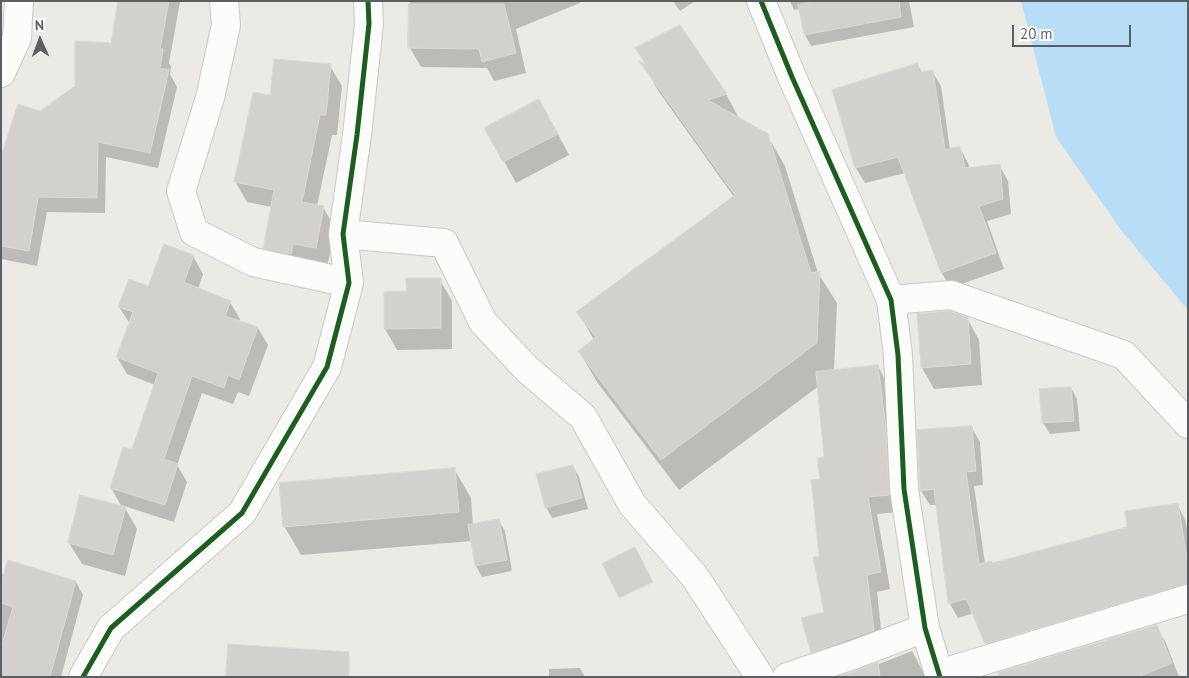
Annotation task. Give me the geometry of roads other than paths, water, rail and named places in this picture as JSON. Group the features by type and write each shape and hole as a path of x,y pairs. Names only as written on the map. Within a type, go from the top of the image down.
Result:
{"street":[{"path":"1,74 17,38 19,1"},
{"path":"224,1 226,25 210,98 181,191 194,232 253,262 349,283"},
{"path":"82,677 111,628 242,513 327,367 349,283 343,234 357,135 369,24 368,1"},
{"path":"762,1 796,86 891,300 898,355 904,489 925,628 939,675 1188,598"},
{"path":"343,234 444,243 483,322 527,370 583,417 632,504 695,577 760,677"},
{"path":"891,300 951,296 1124,354 1188,424"},
{"path":"787,677 854,655 925,628"}],"water":[{"path":"1021,1 1188,1 1188,310 1121,230 1056,137"}]}
